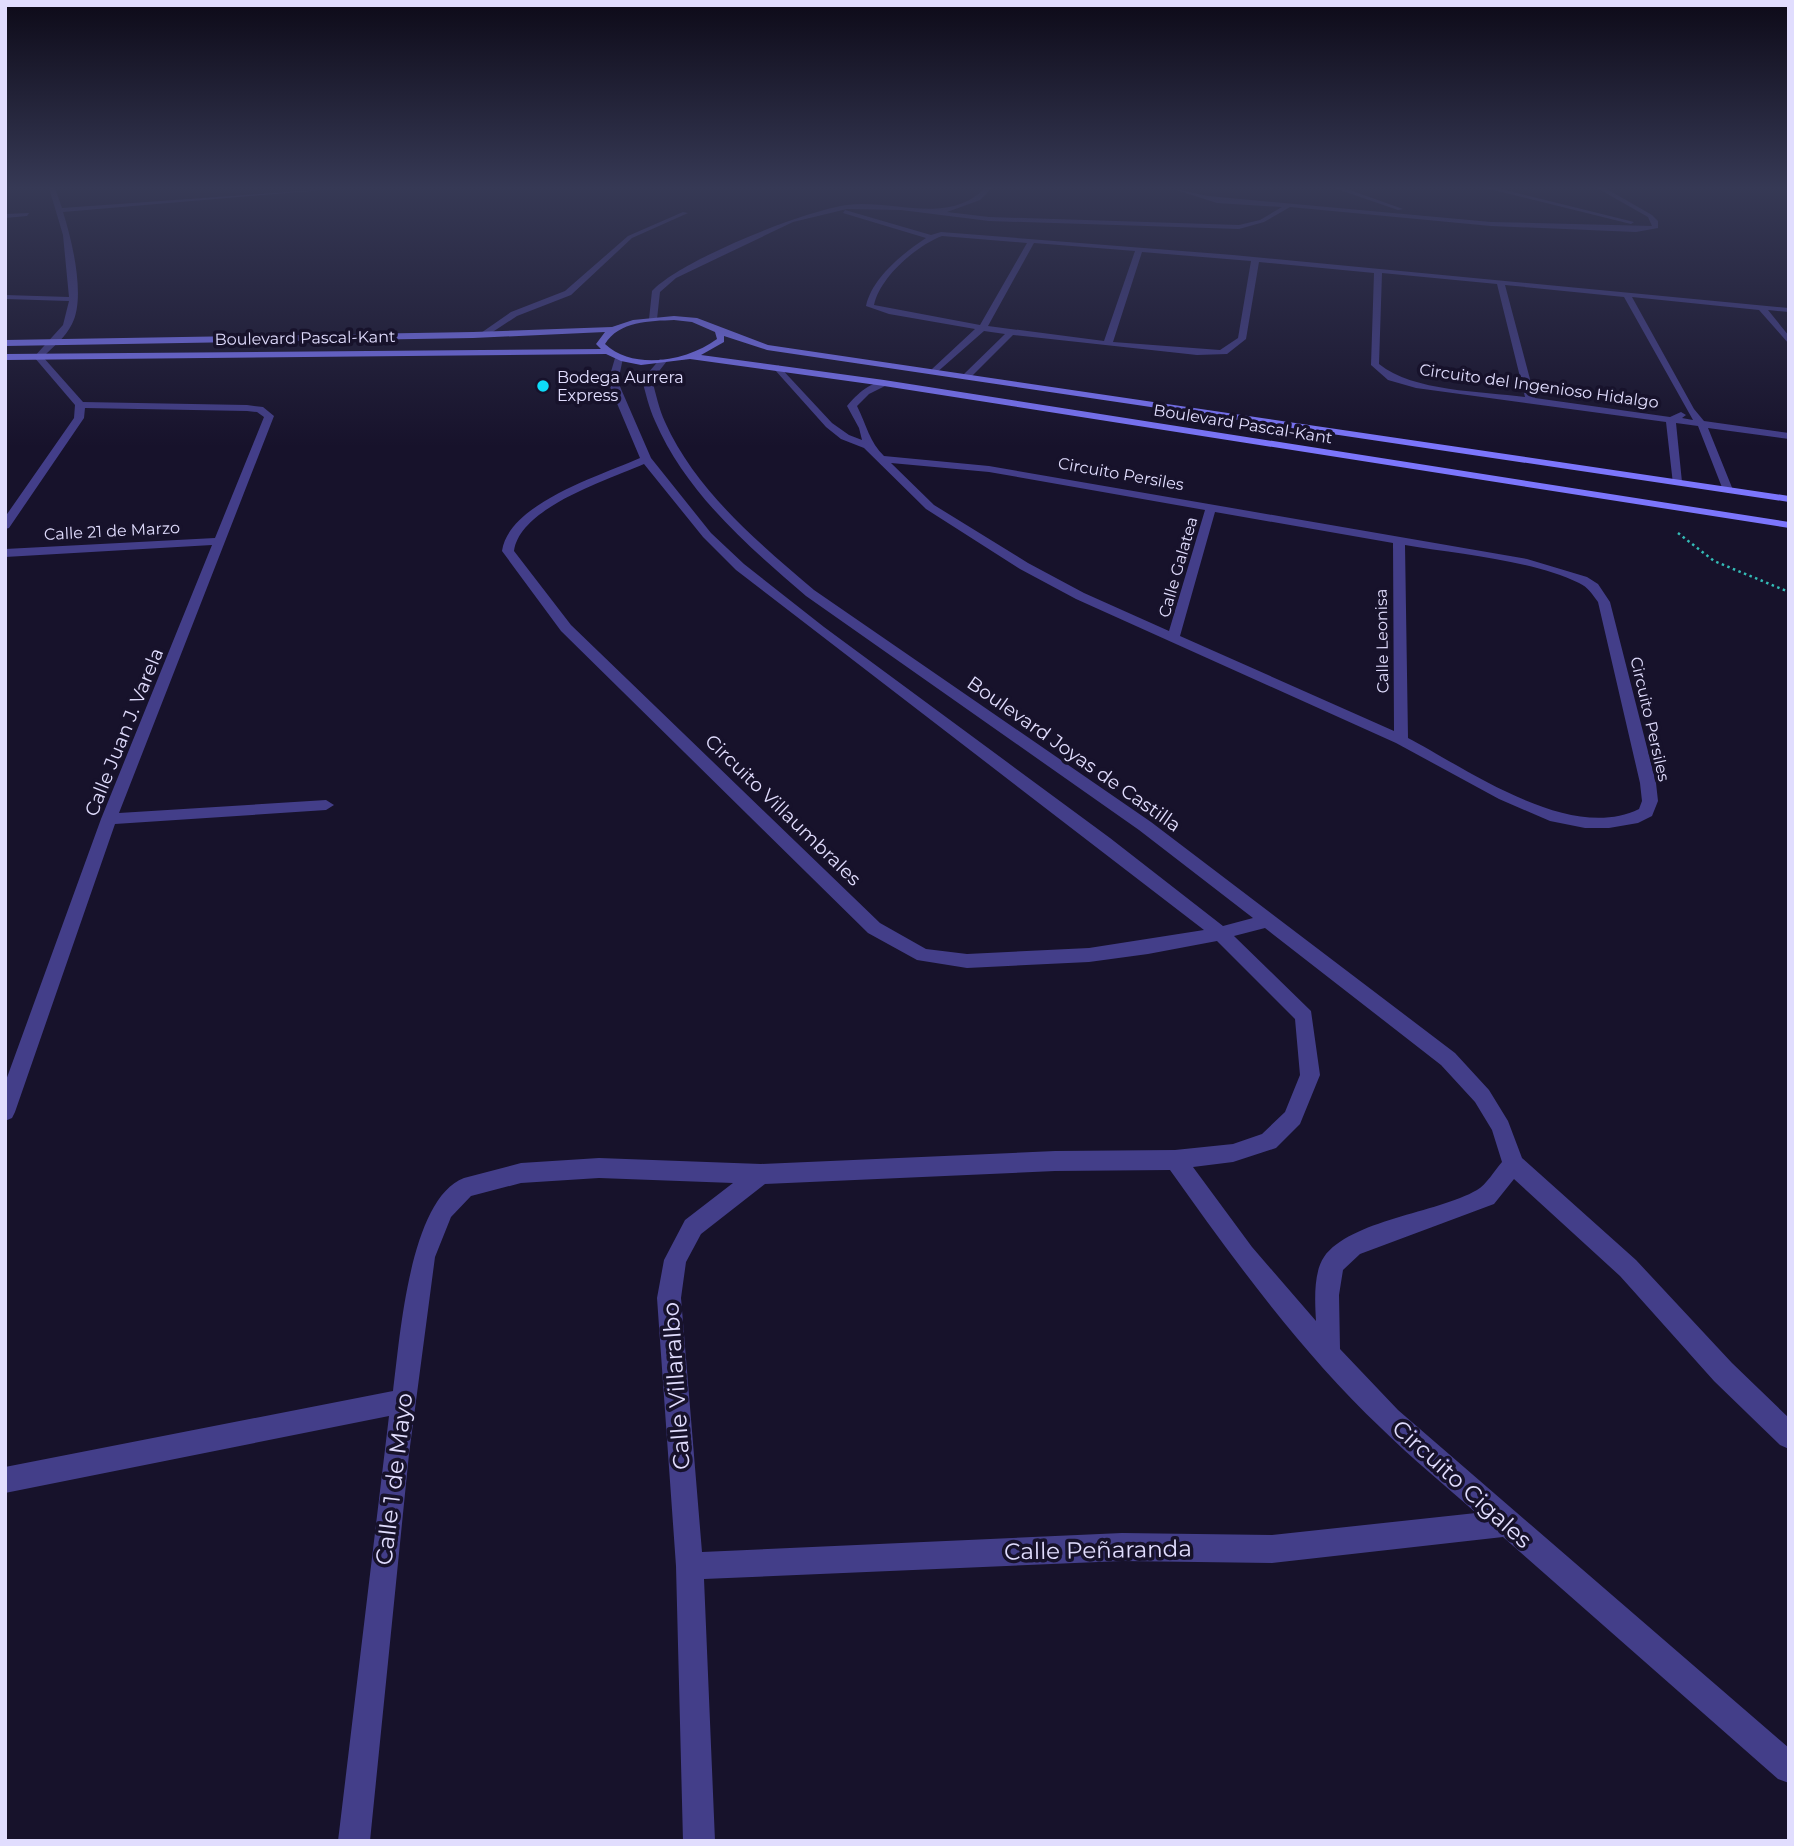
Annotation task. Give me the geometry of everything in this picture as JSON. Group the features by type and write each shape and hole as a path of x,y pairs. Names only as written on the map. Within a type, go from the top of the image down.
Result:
{"street":[{"path":"5,526 22,491 72,433 79,418 80,405 38,357 69,323 74,299 70,274"},
{"path":"482,335 514,314 568,293 589,274"},
{"path":"653,319 656,291 677,274"},
{"path":"891,274 869,300 870,306 893,315 1191,354 1231,350 1242,339 1247,323 1253,274"},
{"path":"935,371 984,326 1013,274"},
{"path":"1108,342 1131,274"},
{"name":"Circuito del Ingenioso Hidalgo","path":"1378,274 1375,365 1383,373 1416,385 1789,436"},
{"path":"1404,274 1789,310"},
{"path":"1500,282 1531,402"},
{"path":"1627,295 1690,410 1702,425 1728,490"},
{"path":"5,297 74,299"},
{"path":"1760,307 1789,342"},
{"name":"Boulevard Pascal-Kant","path":"5,343 482,335 614,328 653,319 694,320 767,347 1789,499"},
{"path":"614,328 603,336 600,344 612,355 613,382 646,459 680,505 740,567 1221,934 1304,1016 1310,1075 1293,1118 1269,1141 1233,1153 1175,1160 1055,1161 761,1174"},
{"path":"967,376 1013,330"},
{"path":"692,356 712,349 721,340 719,331"},
{"name":"Boulevard Pascal-Kant","path":"5,357 612,355 663,361 692,356 884,383 1789,525"},
{"name":"Boulevard Joyas de Castilla","path":"663,361 647,380 646,387 659,420 676,453 733,526 810,593 1146,826 1448,1059 1482,1096 1501,1126 1513,1164"},
{"name":"Circuito Persiles","path":"778,368 829,425 845,437 868,446 930,507 1024,566 1080,596 1401,740 1550,816 1585,823 1609,823 1632,819 1646,812 1650,800 1604,602 1594,587 1557,570 1527,563 953,464 883,459"},
{"name":"Circuito Persiles","path":"868,446 864,428 852,406 857,398 884,383"},
{"path":"1084,415 1096,397"},
{"name":"Calle Juan J. Varela","path":"5,1112 109,819 269,416 260,409 80,405"},
{"path":"1677,482 1671,420 1690,410"},
{"name":"Circuito Villaumbrales","path":"646,459 554,502 527,519 515,530 508,551 566,628 874,928 898,944 930,957 983,961 1092,956 1160,948 1266,921"},
{"name":"Calle Galatea","path":"1174,636 1211,507"},
{"name":"Calle 21 de Marzo","path":"5,552 220,541"},
{"name":"Calle Leonisa","path":"1399,541 1401,740"},
{"path":"109,819 326,804"},
{"name":"Circuito Cigales","path":"1175,1160 1244,1255 1328,1354 1389,1419 1505,1523 1789,1768"},
{"path":"1328,1354 1327,1295 1332,1265 1352,1246 1486,1197 1513,1164 1628,1268 1723,1372 1789,1436"},
{"name":"Calle 1 de Mayo","path":"355,1841 403,1401 424,1257 443,1210 464,1188 522,1173 599,1168 761,1174"},
{"name":"Calle Villaralbo","path":"699,1841 690,1566 669,1298 675,1260 693,1227 761,1174"},
{"path":"5,1479 403,1401"},
{"name":"Calle Peñaranda","path":"690,1566 1122,1547 1272,1549 1505,1523"}],"path":[{"path":"1669,506 1680,536 1691,546 1718,561 1789,592"}],"place":[{"name":"Bodega Aurrera Express","path":"543,386"}]}
